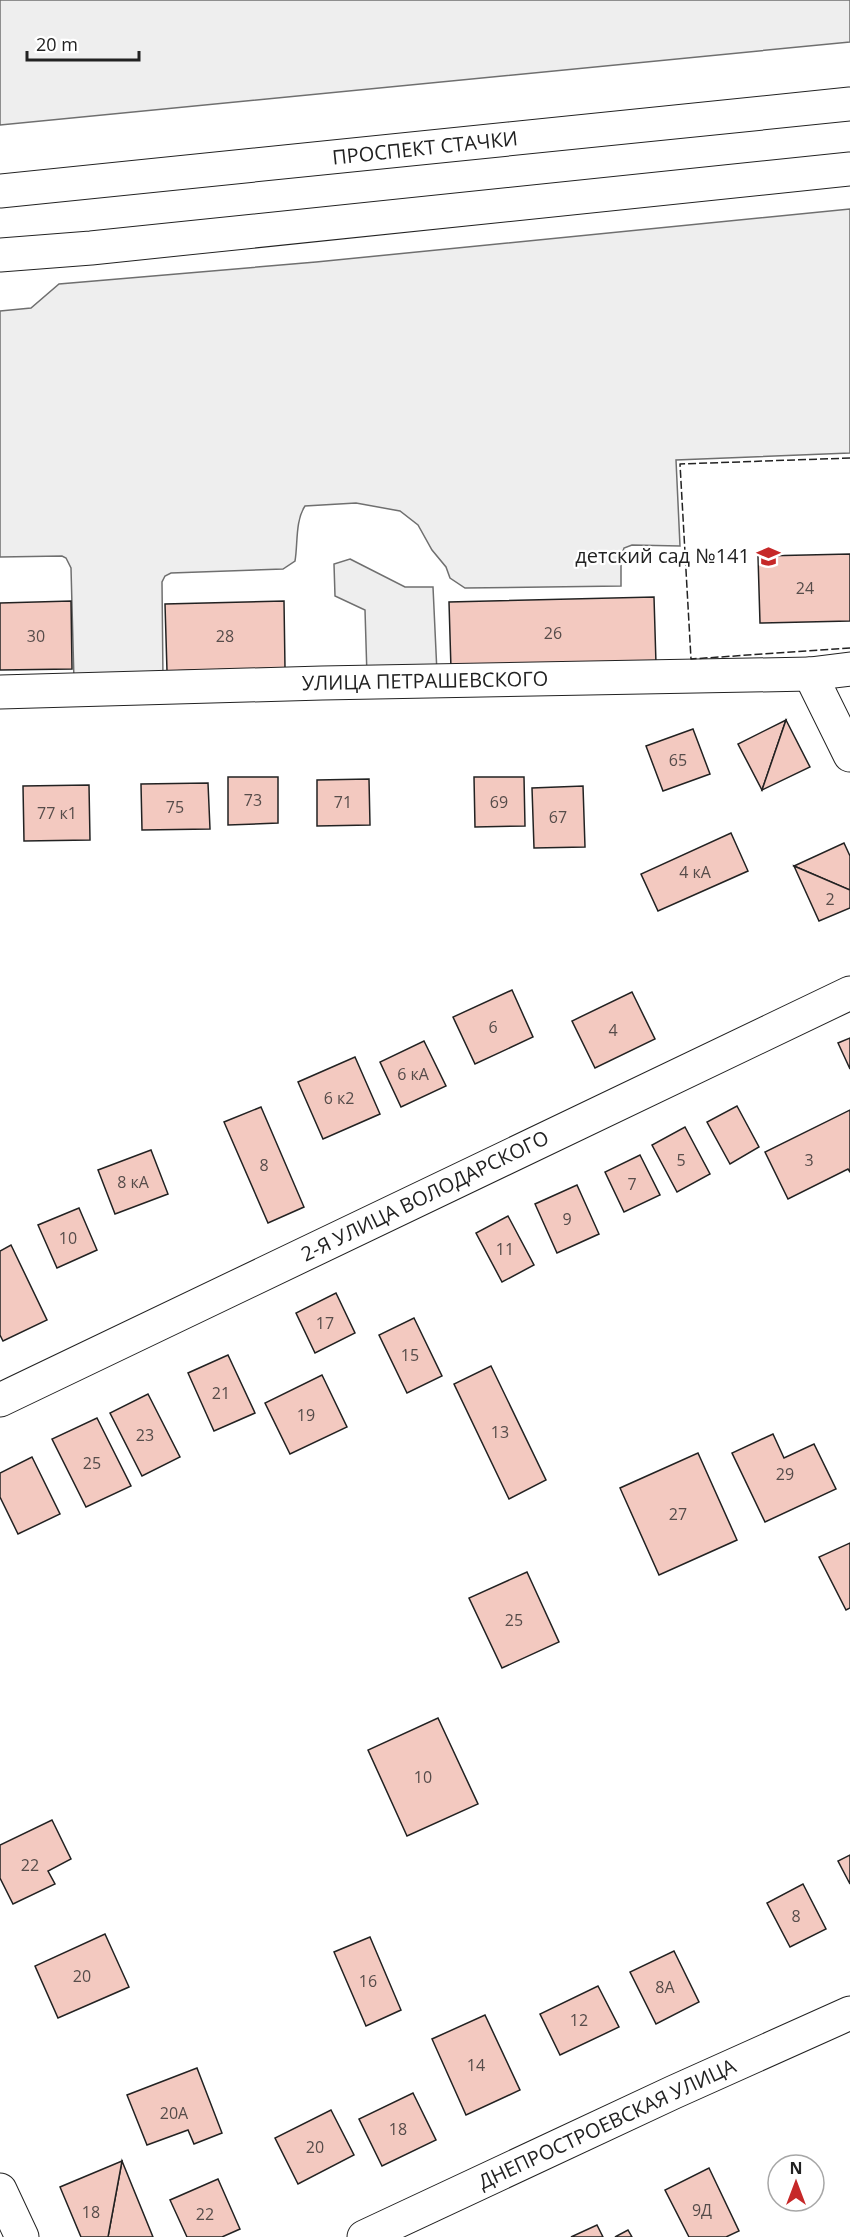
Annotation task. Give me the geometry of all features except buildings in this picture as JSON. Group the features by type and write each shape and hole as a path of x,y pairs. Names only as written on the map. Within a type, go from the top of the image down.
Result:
{"street":[{"name":"ПРОСПЕКТ СТАЧКИ","path":"0,191 850,104"},
{"path":"0,255 91,248 850,169"},
{"name":"УЛИЦА ПЕТРАШЕВСКОГО","path":"0,692 346,682 810,674 850,669"},
{"path":"810,674 850,755"},
{"name":"2-Я УЛИЦА ВОЛОДАРСКОГО","path":"0,1400 850,993"},
{"name":"ДНЕПРОСТРОЕВСКАЯ УЛИЦА","path":"364,2237 674,2092 850,2013"},
{"path":"0,2190 22,2237"}],"shaded area":[{"path":"0,0 850,0 850,42 0,125"},
{"path":"850,209 850,453 676,460 680,546 632,545 624,548 621,557 621,586 465,588 450,578 446,567 432,550 418,525 400,511 356,503 305,506 298,526 295,561 283,569 171,573 165,576 162,582 163,679 74,681 71,568 66,558 62,556 0,557 0,311 31,308 59,284 316,262"},
{"path":"350,559 405,587 433,587 437,673 367,676 365,610 335,596 334,564"}],"fence":[{"path":"850,458 680,464 691,659 850,648"}],"place":[{"name":"детский сад №141","path":"768,556"}]}
